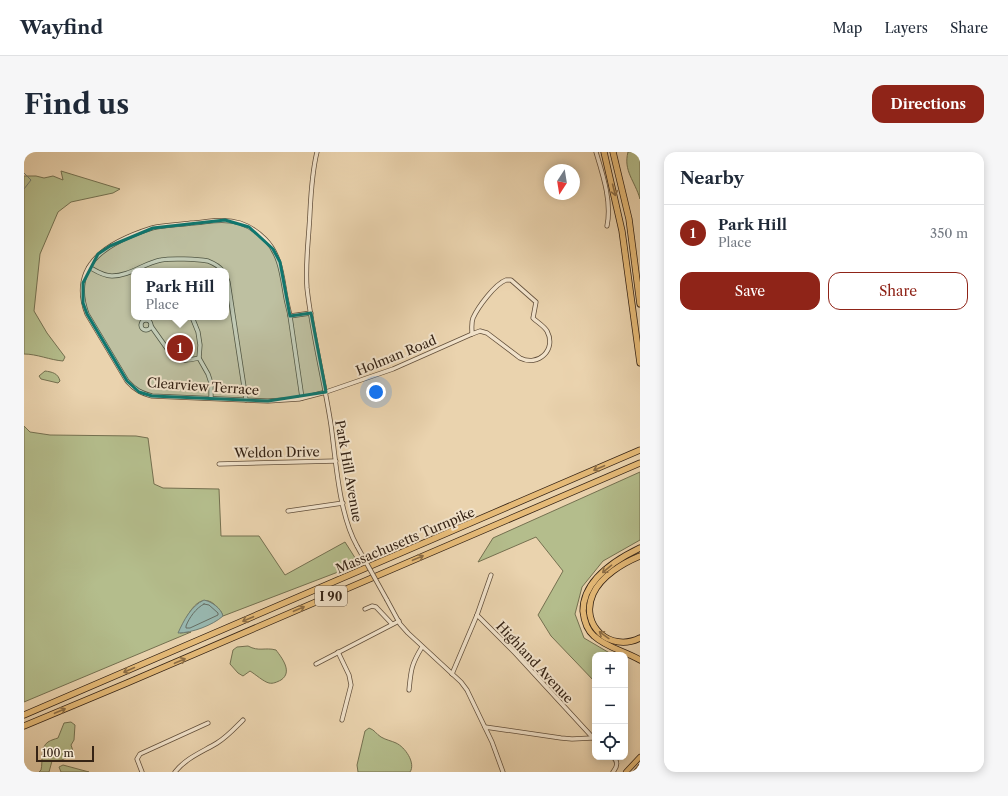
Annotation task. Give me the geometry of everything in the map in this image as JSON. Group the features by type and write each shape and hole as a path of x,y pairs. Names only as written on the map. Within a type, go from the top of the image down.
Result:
{"highway":[{"path":"604,152 622,231 640,363"},
{"path":"613,152 629,219 640,304"},
{"path":"638,284 640,292"},
{"name":"Massachusetts Turnpike","path":"24,715 637,451"},
{"name":"Massachusetts Turnpike","path":"24,726 127,684 639,463"},
{"path":"640,548 618,560 598,576 588,589 583,606 586,623 589,631 594,636 610,647 640,660"},
{"path":"640,556 610,574 597,587 591,600 589,610 594,626 599,633 605,637 613,641 623,643 640,638"}],"main road":[{"path":"626,772 640,757"},
{"path":"636,772 640,767"}],"street":[{"name":"Park Hill Avenue","path":"317,152 311,197 307,287 348,526 357,546 398,621 408,633 452,674 467,691 498,755 503,772"},
{"path":"596,152 608,203 609,212 607,226"},
{"name":"Clearview Terrace","path":"302,398 290,316 280,262 266,240 255,231 234,222 225,220 153,228 110,246 98,254 89,266 83,283 82,293 85,308 127,381 134,389 152,396 268,401 302,398 326,392"},
{"path":"140,268 162,260 208,262 220,268"},
{"path":"89,266 101,274 109,276 119,276 131,272"},
{"name":"Holman Road","path":"326,392 393,369 480,331 487,332 520,358 527,360 536,360 544,355 549,343 549,336 546,330 533,318 536,302 511,280 502,281 482,304 473,319 472,334"},
{"path":"229,289 246,400"},
{"path":"290,316 311,313"},
{"path":"193,320 198,332 200,345 199,358 211,383 211,398"},
{"path":"151,326 173,357 178,360 188,361 199,358"},
{"name":"Weldon Drive","path":"219,464 336,461"},
{"path":"288,511 343,503"},
{"path":"452,674 478,615 491,576"},
{"path":"365,609 372,606 376,607 392,624"},
{"name":"Highland Avenue","path":"478,615 592,737"},
{"path":"316,664 398,621"},
{"path":"409,690 411,668 422,647"},
{"path":"338,652 350,675 351,685 342,720"},
{"path":"175,772 191,758 226,737 243,720"},
{"path":"142,772 137,759 140,754 208,723"},
{"path":"485,727 561,738 592,739"},
{"path":"613,772 617,766 616,760"}],"highlighted area":[{"path":"225,220 249,227 273,249 280,262 290,316 311,313 326,392 268,401 152,396 139,392 127,381 87,314 83,303 83,283 98,254 110,246 153,228"}],"green space":[{"path":"628,152 640,152 640,199 628,170"},
{"path":"61,171 120,189 113,193 71,202 58,212 40,254 34,311 47,333 65,357 63,361 24,354 24,176 44,178 53,176 63,180"},
{"path":"45,371 52,372 59,378 60,381 58,383 41,379 39,376"},
{"path":"24,426 30,432 50,435 136,436 148,438 154,484 163,488 219,489 221,536 259,536 285,575 345,542 359,564 223,616 214,604 208,601 202,601 192,609 180,633 191,632 24,702"},
{"path":"640,472 640,540 603,561 582,587 575,614 584,638 608,652 592,652 592,679 551,636 538,615 563,571 536,537 478,562 493,538"},
{"path":"248,646 255,649 276,650 285,665 286,673 284,677 274,683 270,683 250,671 243,676 238,673 230,664 233,650 237,647"},
{"path":"71,722 75,725 74,740 71,745 73,754 62,760 52,761 49,772 39,772 41,770 45,744 58,738 64,723"},
{"path":"369,728 381,737 396,743 403,748 411,760 412,764 410,772 358,772 357,765 365,731"},
{"path":"63,765 89,772 61,772 59,767"}],"water":[{"path":"204,600 216,606 223,616 202,628 190,632 178,633 185,618 195,606"}],"waterway":[{"path":"24,173 31,180 24,189"}],"place":[{"name":"Park Hill","path":"180,348"}]}
